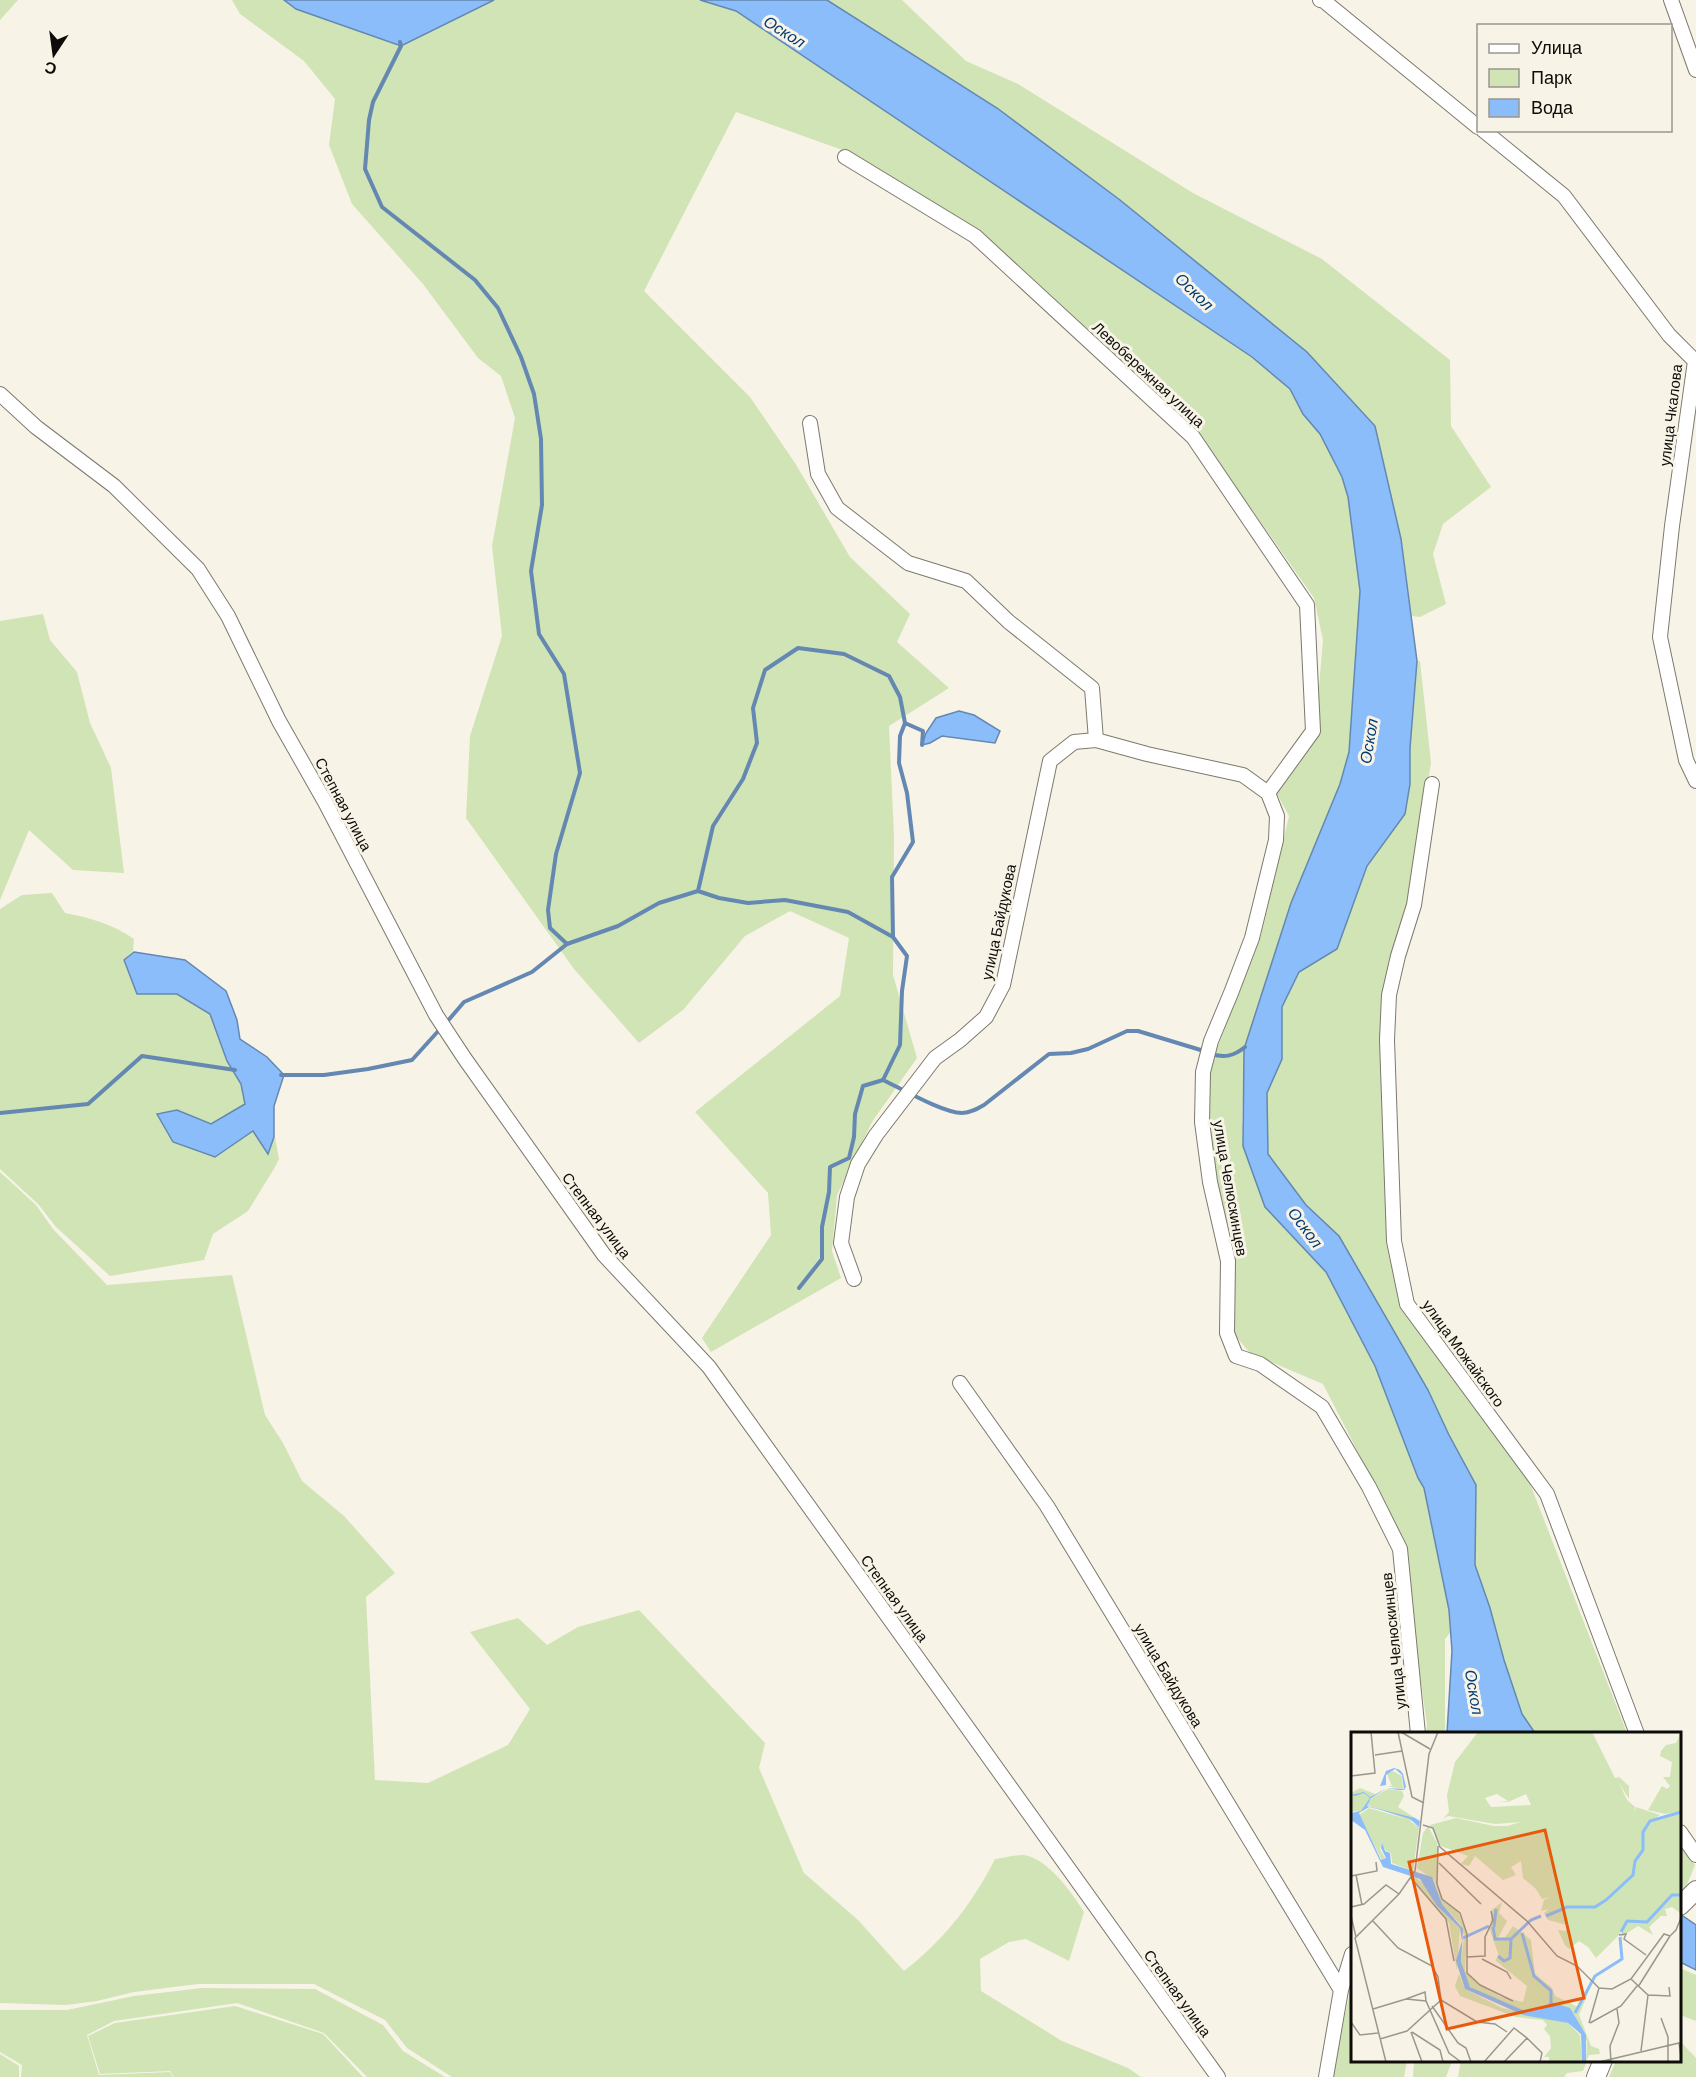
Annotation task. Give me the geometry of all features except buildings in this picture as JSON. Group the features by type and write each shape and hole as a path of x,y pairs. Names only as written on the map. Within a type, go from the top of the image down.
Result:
{"main road":[{"path":"1681,1904 1696,1890"},
{"path":"1596,2077 1603,2062"}],"street":[{"path":"1320,0 1477,125"},
{"path":"1671,0 1696,70"},
{"name":"улица Чкалова","path":"1485,132 1564,196 1669,334 1696,361 1671,526 1660,637 1686,760 1696,781"},
{"name":"Левобережная улица","path":"845,157 975,236 1193,436 1307,605 1313,731 1268,793"},
{"name":"Степная улица","path":"0,394 36,427 114,486 198,569 228,616 279,721 325,802 448,1034 604,1255 709,1367 1218,2077"},
{"path":"810,423 818,474 837,508 908,563 966,581 1009,622 1092,688 1096,740 1243,775 1268,793"},
{"name":"улица Байдукова","path":"854,1280 841,1243 847,1197 858,1164 935,1058 986,1017 1003,985 1050,761 1074,742 1096,740"},
{"name":"улица Можайского","path":"1432,784 1414,905 1389,995 1387,1040 1394,1241 1407,1304 1547,1494 1636,1732"},
{"name":"улица Челюскинцев","path":"1268,793 1277,816 1276,840 1252,938 1209,1048 1203,1072 1202,1122 1210,1182 1228,1261 1227,1333 1236,1356 1260,1364 1322,1407 1369,1487 1400,1549 1418,1732"},
{"name":"улица Байдукова","path":"960,1383 1047,1506 1341,1990"},
{"path":"1681,1833 1696,1855"},
{"path":"1326,2077 1341,1990 1351,1960"}],"green space":[{"path":"0,0 18,0 0,20"},
{"path":"232,0 284,0 296,9 482,4 494,0 700,0 736,11 1199,320 1252,357 1290,389 1303,414 1320,434 1342,477 1348,497 1360,591 1349,752 1340,784 1244,1049 1242,1124 1265,1207 1326,1272 1375,1366 1418,1478 1424,1488 1449,1610 1450,1633 1445,1639 1445,1732 1426,1732 1400,1534 1323,1384 1250,1353 1233,1333 1235,1260 1215,1178 1209,1119 1209,1069 1261,936 1289,816 1275,790 1315,734 1323,640 1314,598 1199,434 976,230 848,152 736,112 644,291 750,397 795,463 850,557 910,614 897,642 949,688 889,726 894,836 893,975 917,1058 872,1122 837,1195 832,1251 841,1278 711,1352 702,1338 771,1235 768,1193 695,1112 840,996 849,938 790,911 745,936 683,1010 639,1043 574,969 466,818 470,736 502,636 492,546 515,418 501,376 478,358 423,284 352,204 329,145 335,99 304,61 240,14"},
{"path":"827,0 902,0 966,61 1018,84 1193,193 1322,259 1450,360 1451,426 1491,487 1443,524 1433,554 1446,604 1420,617 1412,616 1401,539 1375,426 1343,392 1120,200 997,108"},
{"path":"43,614 50,640 77,672 90,723 111,768 124,873 73,870 29,830 0,900 0,621"},
{"path":"1417,661 1420,661 1431,763 1410,899 1383,1000 1388,1242 1403,1306 1527,1476 1627,1732 1534,1732 1522,1714 1475,1565 1476,1485 1428,1390 1339,1236 1306,1205 1268,1154 1267,1093 1282,1059 1282,1007 1299,972 1337,949 1367,866 1405,814 1410,784 1410,748"},
{"path":"52,893 65,913 101,922 134,939 133,951 123,960 137,994 177,994 210,1014 227,1061 241,1084 245,1104 211,1124 177,1110 157,1113 173,1142 215,1157 253,1131 268,1154 275,1137 279,1159 275,1167 248,1211 213,1234 204,1260 110,1276 56,1227 38,1204 0,1169 0,909 22,895"},
{"path":"0,1172 36,1205 53,1229 107,1285 232,1275 265,1415 283,1443 302,1481 344,1516 395,1573 366,1597 375,1780 428,1783 508,1745 530,1709 470,1632 518,1618 547,1645 578,1627 639,1610 765,1743 759,1768 804,1873 858,1920 904,1971 932,1947 956,1920 977,1891 995,1859 1023,1855 1032,1857 1050,1869 1084,1912 1069,1961 1026,1939 1009,1942 980,1959 981,1991 1062,2041 1128,2068 1141,2077 452,2077 407,2048 385,2020 314,1984 198,1984 134,1992 97,2001 66,2005 0,2003"},
{"path":"1681,1845 1695,1865 1684,1892 1681,1891"},
{"path":"1681,1968 1696,1975 1696,2021 1681,2015"},
{"path":"1351,1987 1351,2062 1407,2062 1404,2077 1332,2077"},
{"path":"202,1988 315,1989 383,2025 403,2051 445,2077 367,2077 324,2033 237,2003 114,2021 87,2035 99,2075 170,2072 173,2077 21,2077 22,2065 0,2052 0,2010 67,2010 134,1996"},
{"path":"235,2006 323,2034 363,2077 174,2077 170,2071 100,2074 88,2036 115,2023"},
{"path":"1681,2042 1696,2058 1696,2077 1609,2077 1616,2062 1681,2062"},
{"path":"0,2054 19,2066 19,2077 0,2077"},
{"path":"1414,2062 1452,2062 1446,2077 1413,2077"},
{"path":"1461,2062 1587,2062 1583,2071 1567,2073 1564,2077 1458,2077"}],"water":[{"path":"284,0 494,0 401,46 296,9"},
{"name":"Оскол","path":"700,0 827,0 997,108 1120,200 1307,352 1375,426 1401,539 1417,661 1410,748 1410,784 1405,814 1367,866 1337,949 1299,972 1282,1007 1282,1059 1267,1093 1268,1154 1306,1205 1339,1236 1428,1390 1476,1485 1475,1565 1522,1714 1534,1732 1447,1732 1452,1651 1449,1610 1424,1488 1418,1478 1375,1366 1326,1272 1265,1207 1243,1146 1244,1049 1291,903 1340,784 1349,752 1360,591 1348,497 1342,477 1320,434 1303,414 1290,389 1252,357 736,11"},
{"path":"959,711 974,715 1000,731 995,743 942,736 922,745 926,733 936,718"},
{"path":"134,952 185,960 226,991 237,1020 240,1039 267,1057 284,1075 274,1106 274,1137 268,1154 253,1131 215,1157 173,1142 157,1114 177,1110 211,1124 245,1104 241,1084 227,1061 210,1014 177,994 137,994 124,960"},
{"path":"1681,1915 1696,1925 1696,1970 1681,1962"}],"waterway":[{"path":"400,42 401,46 373,102 369,120 365,169 382,207 475,280 498,308 521,357 534,394 541,439 542,505 531,571 539,634 564,674 580,773 556,854 548,910 550,928 567,944"},
{"path":"698,891 713,826 743,779 757,743 753,708 765,670 798,648 844,654 889,676 900,697 905,723"},
{"path":"893,936 892,877 913,842 907,793 899,763 900,736 905,723 923,731 922,745"},
{"path":"446,1023 464,1002 532,972 567,944 618,926 659,903 698,891 719,898 748,903 785,900 848,912 893,937 907,956 902,991 900,1045 883,1080"},
{"path":"281,1075 324,1075 412,1060 441,1028"},
{"path":"799,1288 822,1259 822,1227 829,1192 830,1167 849,1158 854,1137 855,1114 863,1086 883,1080 934,1105 965,1113 984,1105 1049,1054 1071,1053 1088,1049 1127,1031 1138,1031 1204,1051"},
{"path":"1211,1054 1229,1055 1245,1047"},
{"path":"0,1113 88,1104 142,1056 235,1070"}]}
